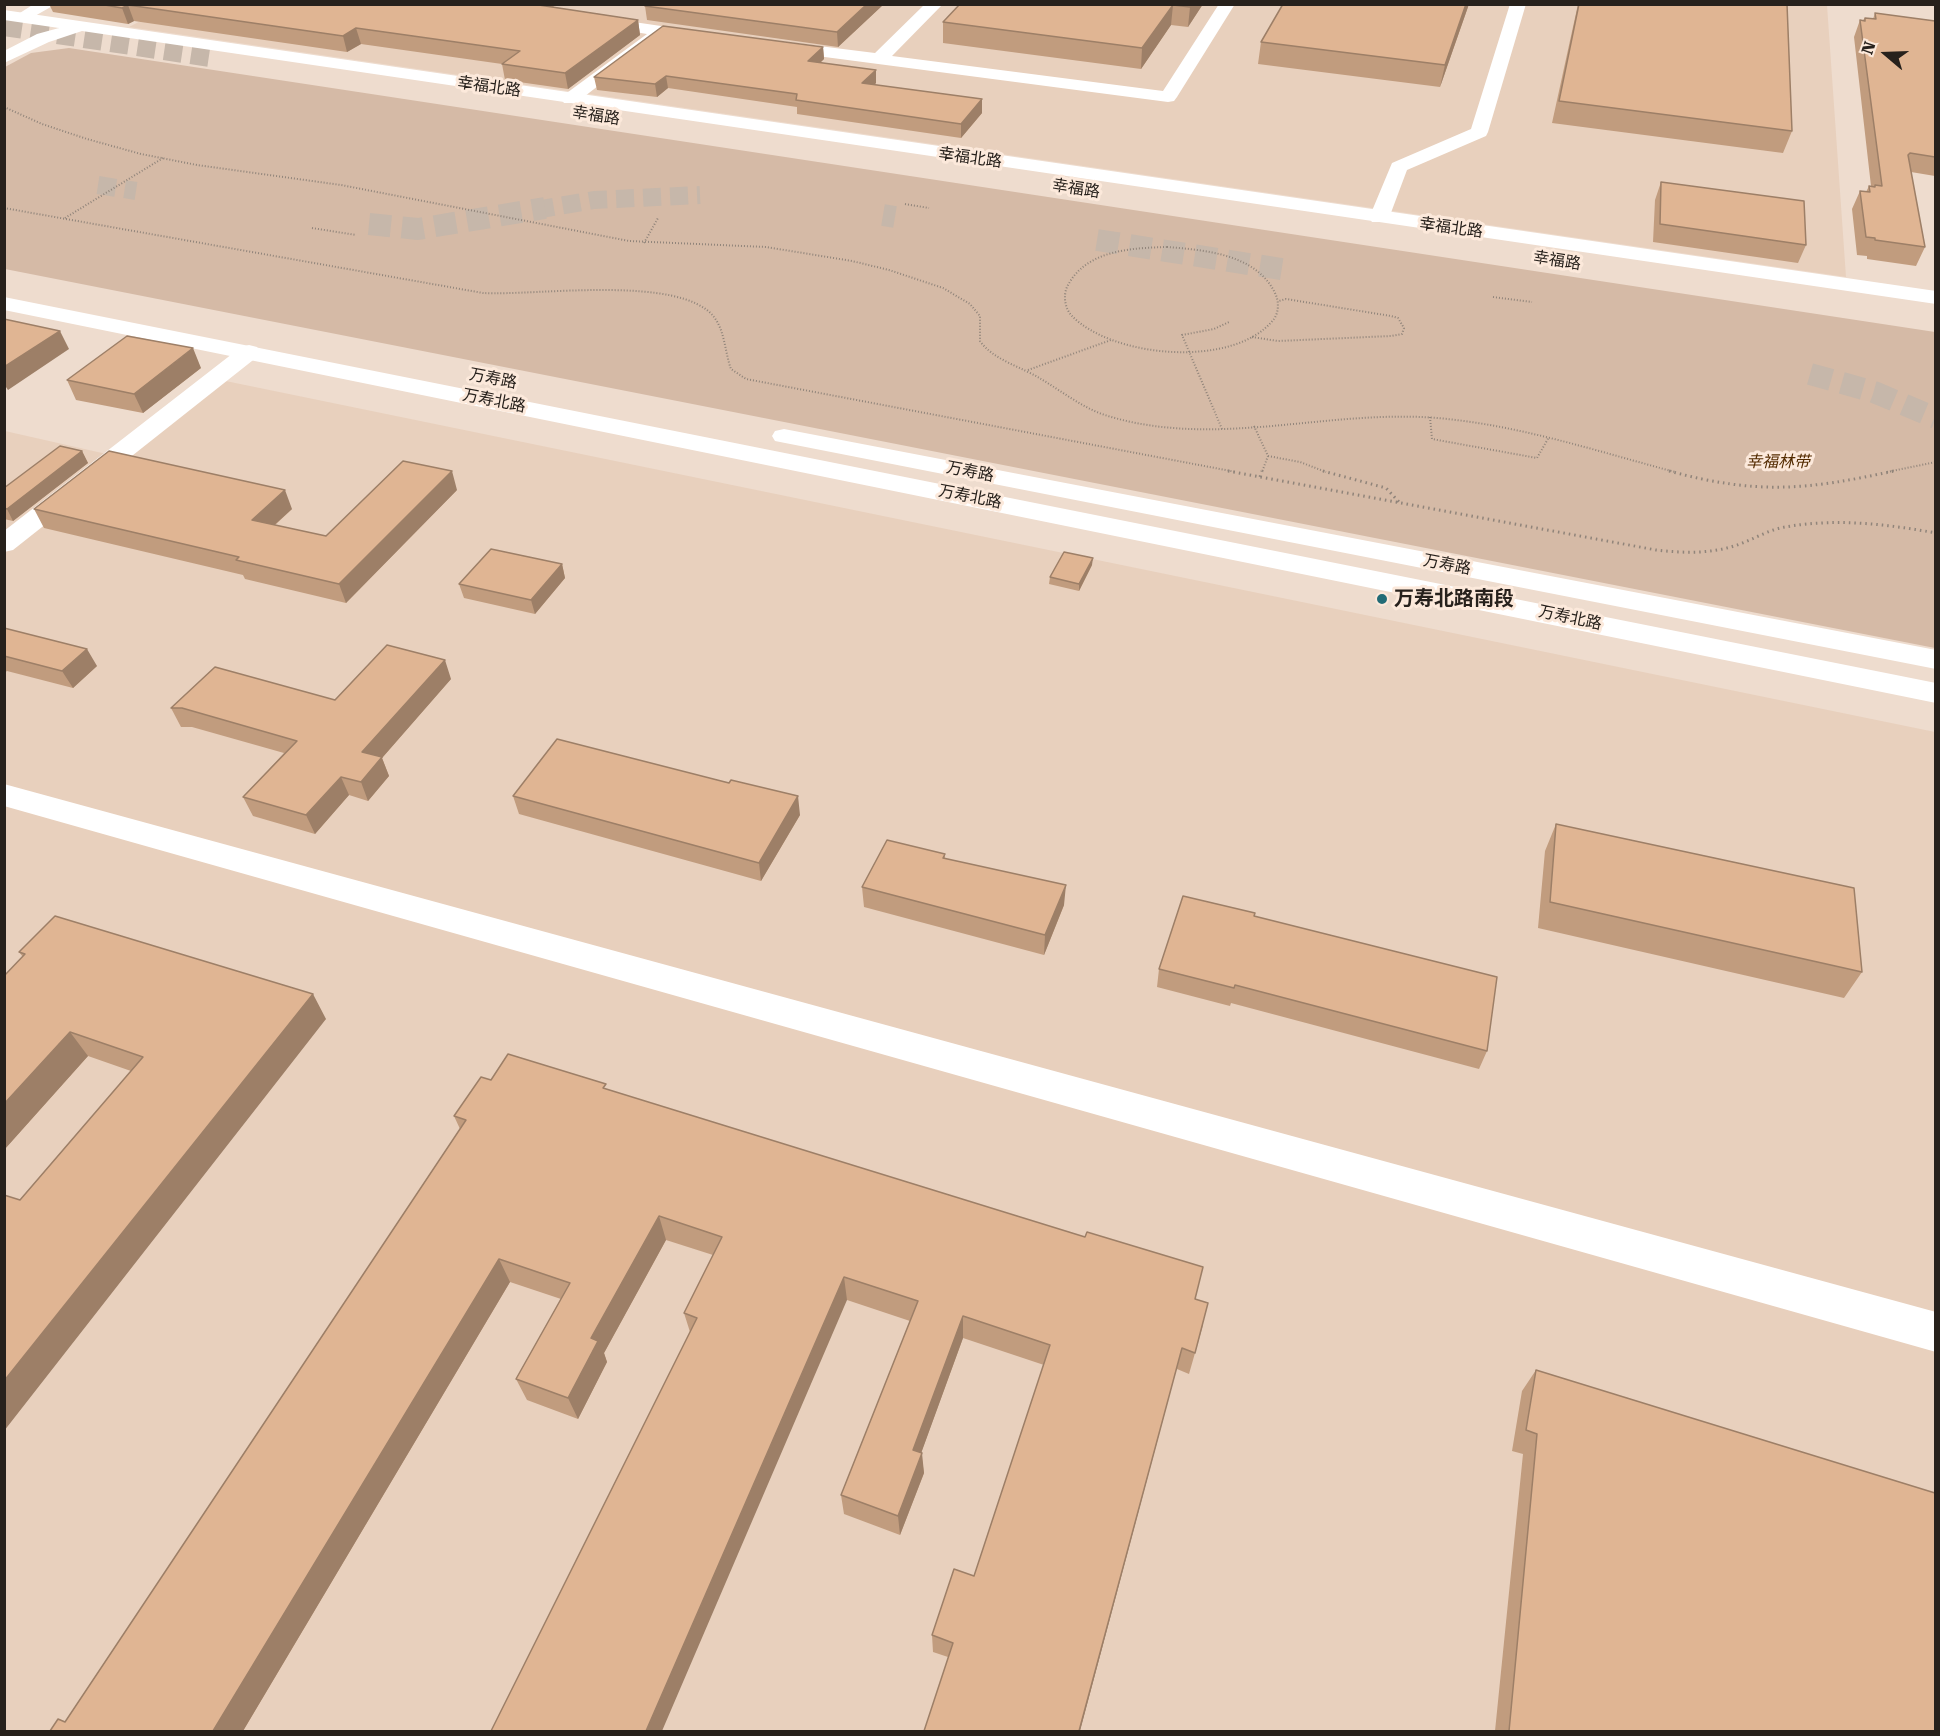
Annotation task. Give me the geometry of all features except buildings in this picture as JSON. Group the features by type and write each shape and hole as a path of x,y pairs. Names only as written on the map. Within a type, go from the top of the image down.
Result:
{"main road":[{"path":"4,32 10,18 48,4"},
{"path":"570,99 667,32 581,20 608,4"},
{"path":"879,59 934,4"},
{"path":"764,44 1168,97 1227,4"},
{"path":"1379,218 1399,167 1479,132 1518,4"},
{"name":"幸福北路","path":"10,18 90,27 1935,298"},
{"path":"4,58 61,31 90,27"},
{"name":"幸福路","path":"217,59 1758,292"},
{"name":"万寿路","path":"4,284 1935,660"},
{"name":"万寿北路","path":"4,303 1935,693"},
{"path":"4,544 249,352"},
{"path":"4,795 1935,1332"}],"path":[{"path":"4,107 42,124 87,139 163,158 322,182 524,219 606,238 644,243 791,250 861,263 943,288 977,310 980,316 979,339 982,345 1073,399 1106,415 1164,428 1222,429 1374,415 1430,417 1549,437 1701,478 1760,488 1830,484 1935,462"},
{"path":"64,219 163,158"},
{"path":"363,194 369,192"},
{"path":"904,204 928,208"},
{"path":"4,208 483,293 529,294 621,290 681,297 707,309 715,317 731,369 746,379 1658,551 1704,552 1721,549 1785,527 1829,522 1868,522 1935,533"},
{"path":"644,243 658,218"},
{"path":"312,228 356,235"},
{"path":"1167,247 1200,250 1229,258 1254,269 1271,284 1279,301 1275,317 1259,333 1251,337 1232,345 1187,351 1158,351 1112,340 1091,331 1071,315 1064,297 1069,279 1084,265 1107,255 1135,248 1167,247"},
{"path":"1493,297 1532,302"},
{"path":"1251,337 1261,341 1278,341 1392,336 1402,334 1404,328 1398,318 1354,308 1286,299 1279,301"},
{"path":"1222,429 1182,335 1214,329 1229,322"},
{"path":"1027,370 1112,340"},
{"path":"1430,417 1432,439 1538,458 1549,437"},
{"path":"1254,426 1268,456 1260,477"},
{"path":"1268,456 1300,462 1329,473 1386,488 1400,504"}],"shaded area":[{"path":"173,4 1827,5 1846,277 129,27"},
{"path":"211,378 1935,732 1935,1731 5,1732 5,431 111,455"}],"green space":[{"name":"幸福林带","path":"69,48 1935,332 1935,648 5,269 5,67 31,53"}],"tunnel":[{"path":"4,27 217,59"},
{"path":"98,185 136,191"},
{"path":"536,210 594,200 700,195"},
{"path":"369,224 418,229 545,208"},
{"path":"883,215 895,217"},
{"path":"1097,240 1287,270"},
{"path":"1810,374 1874,392 1936,418"}],"place":[{"name":"万寿北路南段","path":"1382,599"}]}
